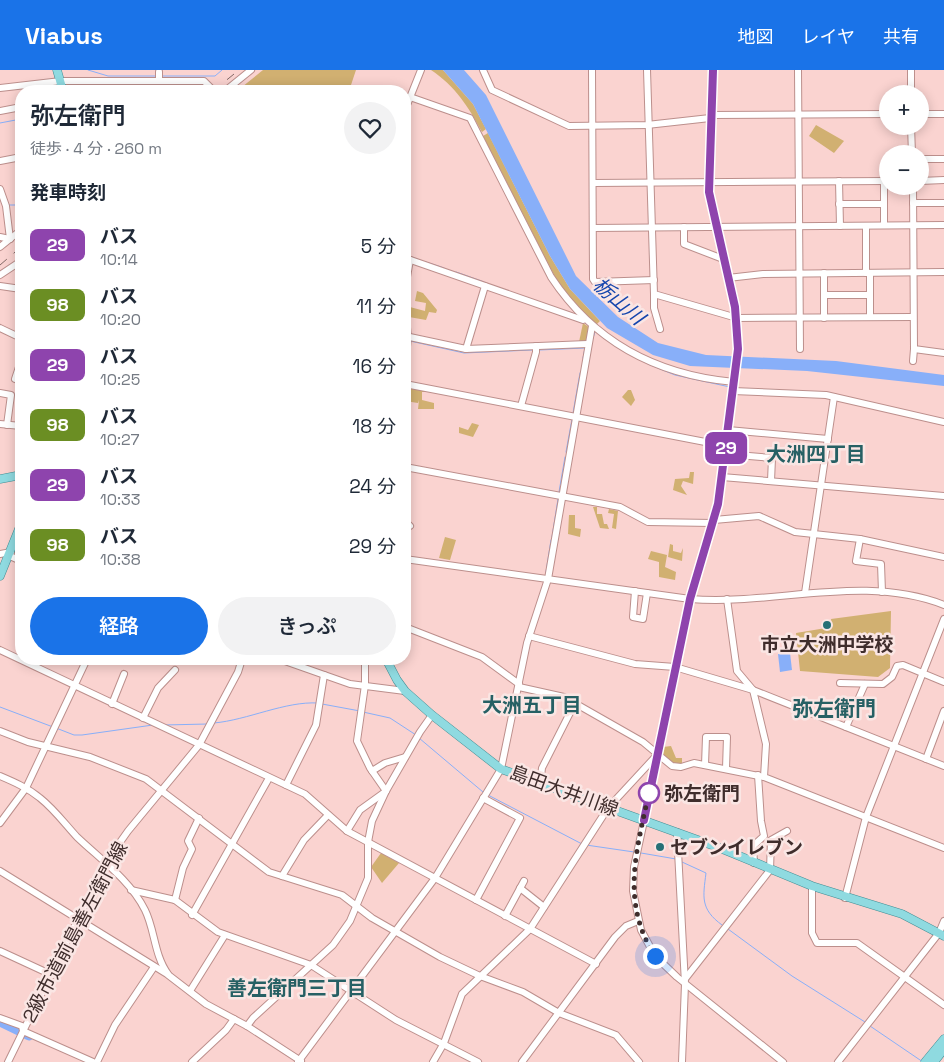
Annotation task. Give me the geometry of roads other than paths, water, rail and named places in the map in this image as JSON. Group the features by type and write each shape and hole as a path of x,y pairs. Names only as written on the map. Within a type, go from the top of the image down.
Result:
{"main road":[{"path":"57,70 62,85"},
{"path":"0,479 15,476"},
{"path":"0,576 15,540"},
{"name":"島田大井川線","path":"389,665 396,680 405,691 432,716 502,769 676,832 845,898 902,914 941,935"},
{"path":"925,1062 944,1039"},
{"path":"934,1062 944,1049"}],"street":[{"path":"232,85 251,70"},
{"path":"411,95 421,70"},
{"path":"483,70 492,90 569,126 648,126 710,116 879,114"},
{"path":"592,70 593,279 595,282 654,280"},
{"path":"646,70 654,227 654,308 660,330"},
{"path":"713,70 708,182 736,318 738,349 722,477 714,522 690,599 675,667 633,879 634,902 638,921 655,956 784,1062"},
{"path":"798,70 800,349"},
{"path":"911,70 911,85"},
{"path":"39,85 61,81 159,75 205,82 208,85"},
{"path":"0,88 15,88"},
{"path":"411,97 470,118 551,277 564,296 592,326 620,346 674,372 734,380"},
{"path":"0,111 15,108"},
{"path":"929,114 944,114"},
{"path":"0,161 15,158"},
{"path":"929,159 944,159"},
{"path":"929,180 944,180"},
{"path":"839,181 840,226"},
{"path":"593,183 879,181"},
{"path":"0,188 6,206 10,239"},
{"path":"884,225 885,195"},
{"path":"912,195 913,361"},
{"path":"912,203 944,203"},
{"path":"839,204 884,204"},
{"path":"593,228 944,225"},
{"path":"866,226 870,318"},
{"path":"684,227 684,244 723,259"},
{"path":"0,247 15,235"},
{"path":"0,237 10,239"},
{"path":"411,260 586,320"},
{"path":"1,274 15,265"},
{"path":"728,278 763,274 944,272"},
{"path":"824,274 824,318"},
{"path":"0,286 15,289"},
{"path":"466,349 485,286"},
{"path":"654,294 736,318 913,317"},
{"path":"824,295 870,295"},
{"path":"0,871 170,977 206,1004 247,1026 300,1061 435,878 502,769 529,636 548,579 592,326"},
{"path":"0,328 15,335"},
{"path":"411,337 466,349 536,349 588,344"},
{"path":"521,406 536,349"},
{"path":"914,349 944,353"},
{"path":"411,385 726,446"},
{"path":"733,391 834,397 944,422"},
{"path":"0,393 11,395 4,425"},
{"path":"805,593 834,397"},
{"path":"728,430 828,438"},
{"path":"725,454 772,458 771,481"},
{"path":"411,468 620,507 648,522 714,522 759,516 795,532 860,539 944,557"},
{"path":"722,477 944,496"},
{"path":"860,539 856,561 882,564 882,592"},
{"path":"0,554 10,554 15,557"},
{"path":"411,560 690,599 727,599 805,593 882,592 924,597 944,605"},
{"path":"635,591 632,618 643,619 647,593"},
{"path":"727,599 737,671 753,690 766,744 761,776 761,821 764,836 753,846 754,863"},
{"path":"845,898 866,817 944,620"},
{"path":"411,629 482,657 519,686 560,695 643,742 672,766 681,767 694,763 761,776 944,848"},
{"path":"529,636 635,664 675,667 753,690 944,766"},
{"path":"0,650 15,657"},
{"path":"32,665 305,794 347,831 596,964"},
{"path":"0,823 26,788 84,665"},
{"name":"2級市道前島善左衛門線","path":"8,1062 106,862 128,831 199,745 240,665"},
{"path":"296,665 350,684 405,691"},
{"path":"365,665 365,685 357,741 372,771 386,791"},
{"path":"840,683 883,684 892,676 897,666 903,665 944,682"},
{"path":"143,718 158,688 175,670"},
{"path":"112,704 124,674"},
{"path":"286,785 316,725 324,675"},
{"path":"846,727 865,684"},
{"path":"540,784 542,768 575,703"},
{"path":"926,759 944,711"},
{"path":"247,1026 253,1018 341,936 368,878 368,842 372,821 386,791 432,716"},
{"path":"0,731 46,746 90,757 146,779 163,790 268,872 342,895 356,907 396,931 480,976 523,992 616,1036 639,1062"},
{"path":"705,765 706,737 727,737 726,769"},
{"path":"433,1062 444,1044 462,994 530,929 608,808 658,754"},
{"path":"372,771 385,763 406,757"},
{"path":"0,776 26,788 41,799 77,837 106,862 131,890 148,916 157,951 170,977"},
{"path":"192,915 269,778"},
{"path":"347,831 360,810 386,791"},
{"path":"476,900 520,818 485,795"},
{"path":"282,876 304,840 328,815"},
{"path":"174,900 183,868 192,849 188,841 199,818"},
{"path":"685,981 770,870 771,840 787,831"},
{"path":"676,832 685,981 682,1062"},
{"path":"505,916 524,881"},
{"path":"812,886 812,933 817,943 857,943 944,1005"},
{"path":"520,888 544,906"},
{"path":"131,890 174,900 192,915 225,935 311,965 396,1020 478,1062"},
{"path":"522,1062 621,931 638,921"},
{"path":"838,1062 904,978 941,935 944,921"},
{"path":"190,991 225,935"},
{"path":"0,951 52,975"},
{"path":"97,1062 115,1025 154,967"},
{"path":"0,1018 22,1026 23,1031 93,1062"},
{"path":"192,1062 226,1030 234,1019"}],"water":[{"path":"443,70 464,70 486,95 576,276 618,317 658,343 706,355 836,361 944,375 944,386 807,371 690,366 653,355 607,328 570,289 550,256 473,104"},
{"path":"790,653 792,670 780,672 778,654"}],"waterway":[{"path":"88,70 108,76 156,76"},
{"path":"163,76 215,76 222,70"},
{"path":"0,123 15,120"},
{"path":"7,205 15,205"},
{"path":"411,257 422,261"},
{"path":"426,262 444,268"},
{"path":"456,272 484,282"},
{"path":"592,341 595,332"},
{"path":"411,341 464,353 532,350"},
{"path":"539,350 585,348 583,358"},
{"path":"648,364 675,375 730,387"},
{"path":"573,413 580,373"},
{"path":"566,452 572,419"},
{"path":"559,492 565,457"},
{"path":"552,537 558,499"},
{"path":"546,572 551,540"},
{"path":"214,723 293,705 318,703"},
{"path":"322,704 360,711"},
{"path":"0,707 53,727"},
{"path":"363,712 390,718 416,735"},
{"path":"164,725 208,724"},
{"path":"56,728 74,735 82,735 153,725"},
{"path":"419,738 483,792"},
{"path":"488,795 582,844"},
{"path":"586,845 634,852"},
{"path":"641,853 676,859"},
{"path":"682,862 706,873 704,889 706,908 722,925"},
{"path":"728,929 792,976 865,1022"},
{"path":"0,1022 29,1036"},
{"path":"870,1026 923,1062"}],"railway":[{"path":"220,85 239,70"},
{"path":"0,265 15,252"}],"place":[{"name":"市立大洲中学校","path":"827,625"},
{"name":"弥左衛門","path":"649,793"},
{"name":"セブンイレブン","path":"660,847"}],"district":[{"name":"大洲四丁目","path":"816,454"},
{"name":"大洲五丁目","path":"532,705"},
{"name":"弥左衛門","path":"834,708"},
{"name":"善左衛門三丁目","path":"297,988"}],"water label":[{"name":"栃山川","path":"619,301"}]}
